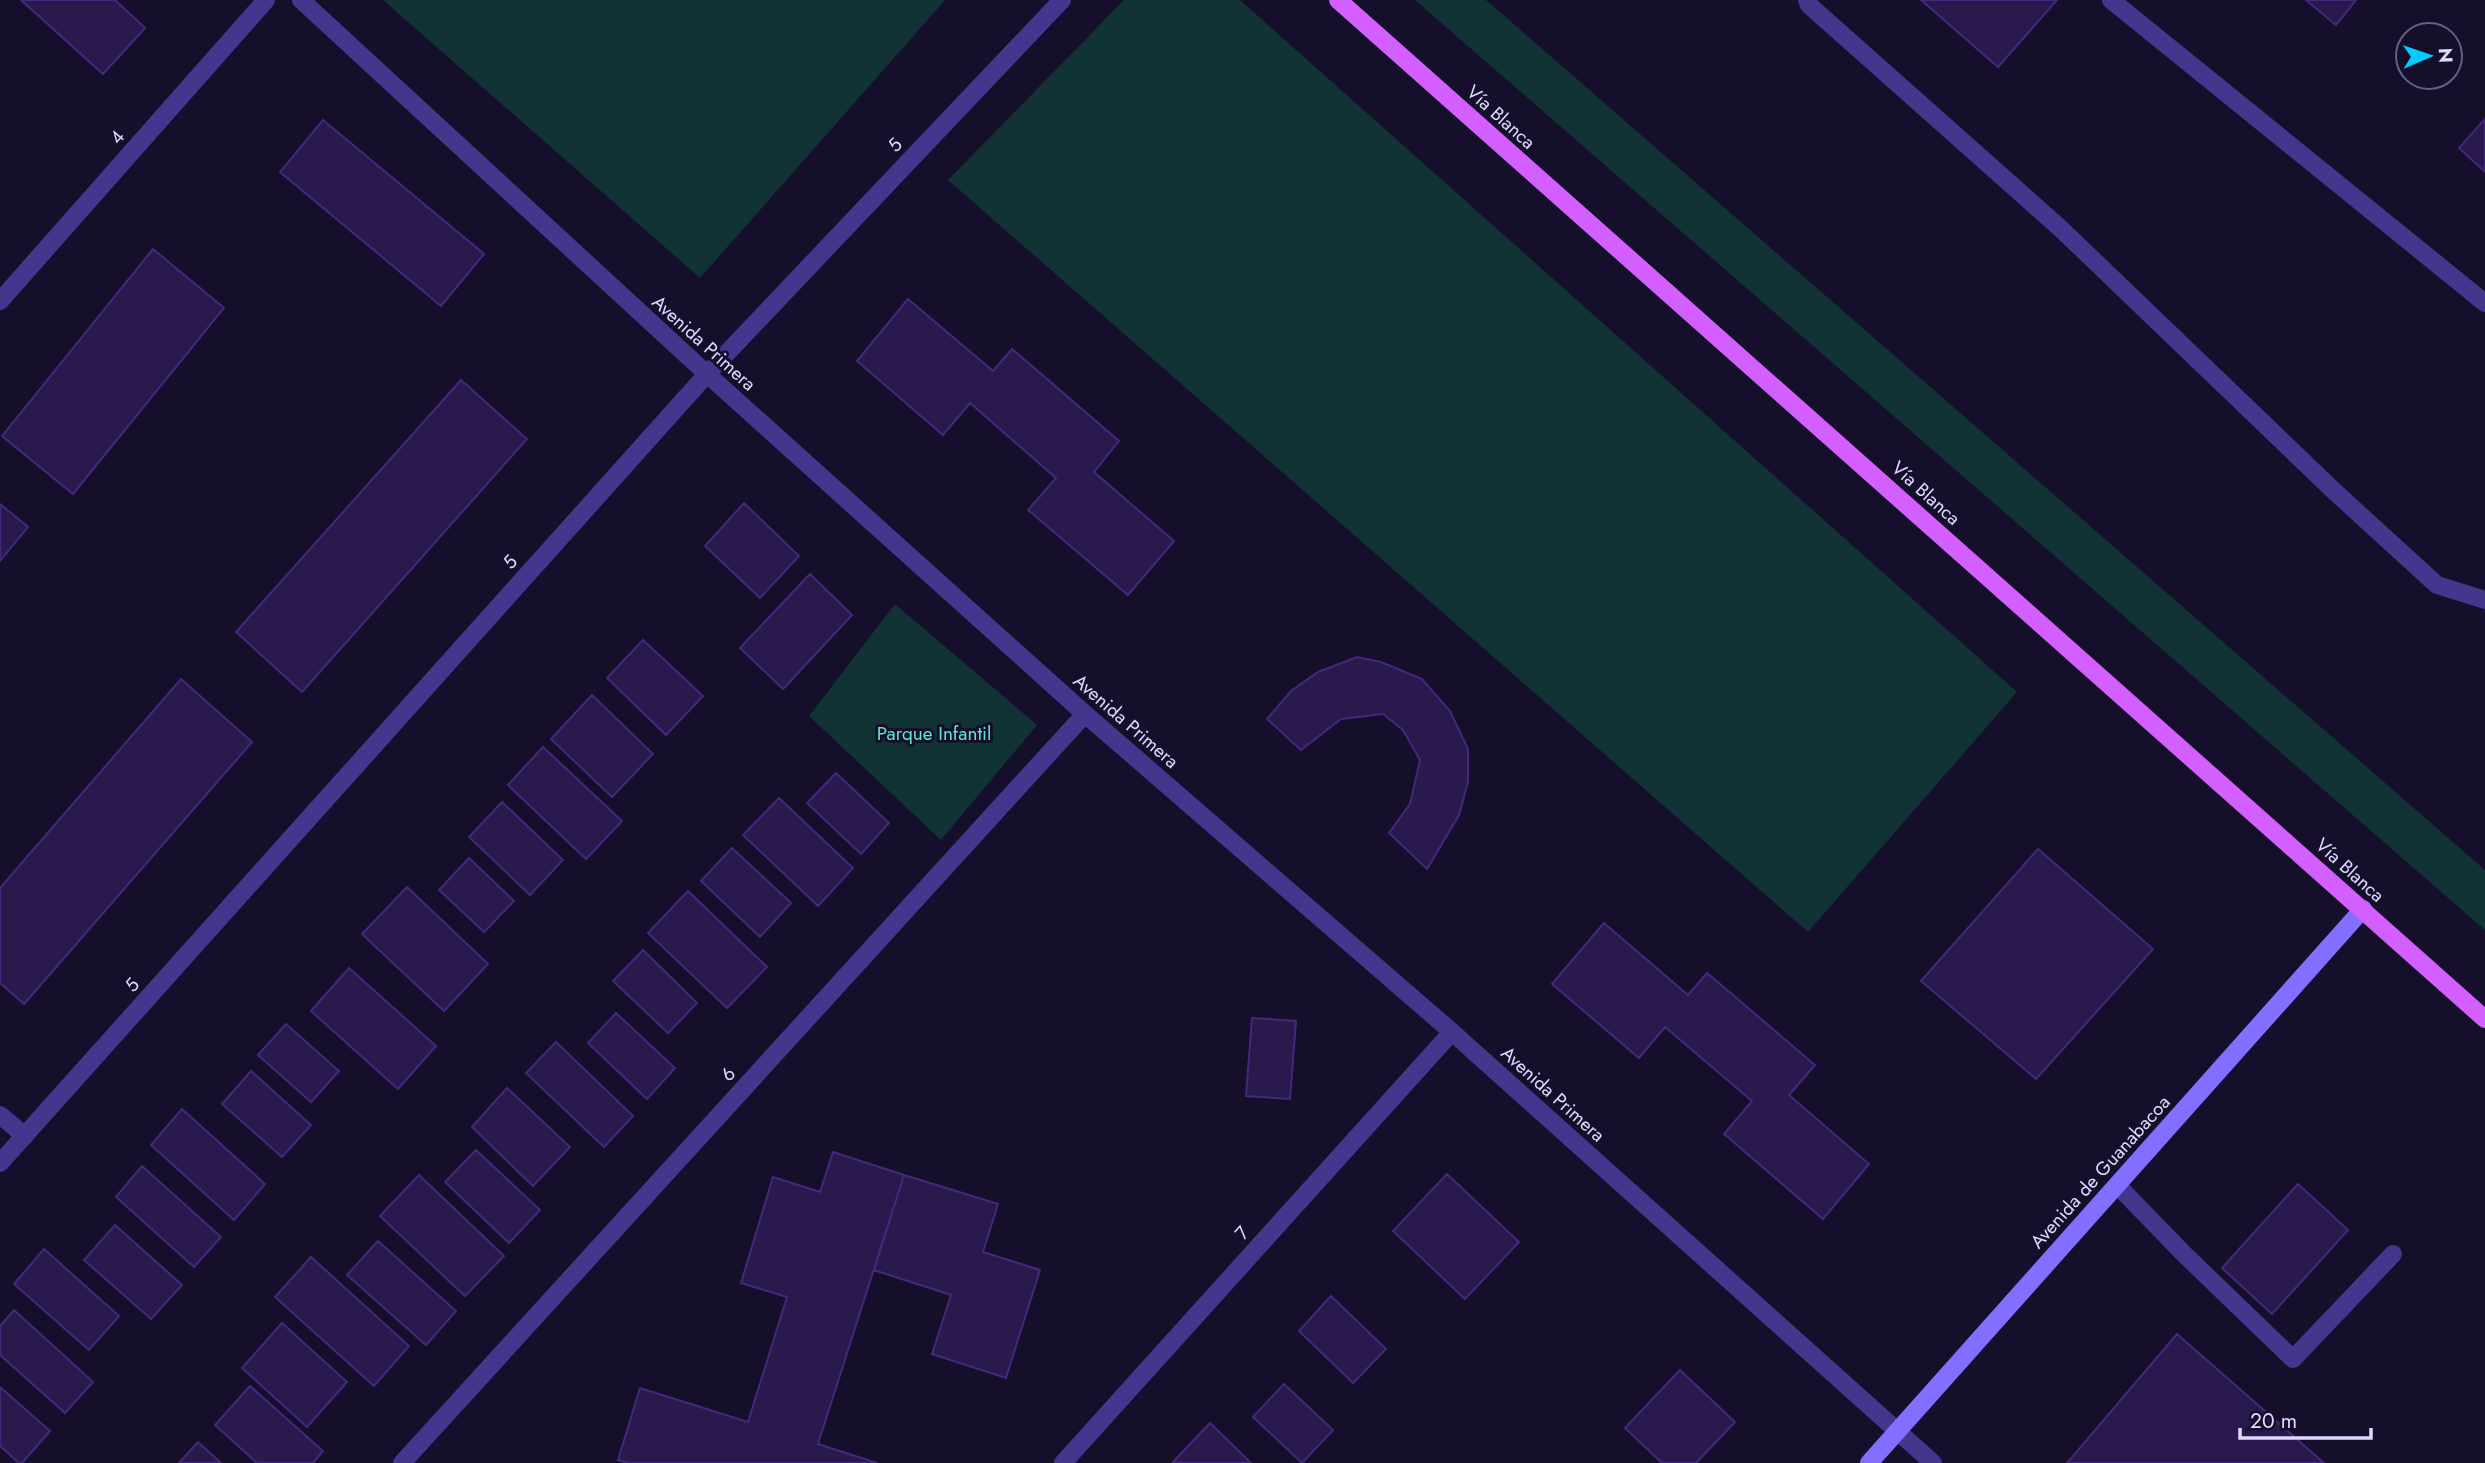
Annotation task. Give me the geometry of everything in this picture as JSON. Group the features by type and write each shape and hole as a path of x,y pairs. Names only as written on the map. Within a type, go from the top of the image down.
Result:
{"main road":[{"name":"Vía Blanca","path":"1338,0 2485,1019"}],"street":[{"name":"4","path":"0,301 265,0"},
{"name":"Avenida Primera","path":"301,0 707,374 1085,714 1451,1032 1933,1463"},
{"name":"5","path":"0,1163 707,374 1062,0"},
{"path":"1807,0 1809,5 2060,228 2334,491 2437,585 2485,600"},
{"path":"2111,0 2485,303"},
{"name":"6","path":"402,1463 1085,714"},
{"name":"Avenida de Guanabacoa","path":"1869,1463 2363,909"},
{"name":"7","path":"1063,1463 1451,1032"},
{"path":"0,1115 24,1136"},
{"path":"2117,1185 2293,1359 2393,1254"}],"green space":[{"path":"383,0 945,0 700,278"},
{"path":"1124,0 1240,0 2017,692 1808,932 948,180"},
{"path":"1415,0 1486,0 2485,870 2485,930"},
{"name":"Parque Infantil","path":"895,604 1037,725 941,840 809,716"}],"building":[{"path":"21,0 115,0 145,28 103,74"},
{"path":"1921,0 2057,0 1998,67"},
{"path":"2306,0 2356,0 2336,25"},
{"path":"2485,119 2485,172 2459,148"},
{"path":"323,120 484,254 441,306 280,172"},
{"path":"153,249 224,308 73,494 2,436"},
{"path":"908,299 993,371 1012,349 1119,441 1094,472 1174,541 1128,595 1028,510 1056,478 970,403 943,435 857,361"},
{"path":"461,380 527,439 302,692 236,632"},
{"path":"744,503 799,556 760,598 705,546"},
{"path":"0,504 28,527 0,561"},
{"path":"810,574 852,615 783,689 740,648"},
{"path":"643,640 703,696 666,735 607,678"},
{"path":"1357,657 1381,662 1422,679 1450,711 1468,749 1468,782 1459,815 1427,869 1389,833 1410,804 1420,760 1403,730 1383,714 1341,719 1301,750 1267,719 1291,691 1318,672"},
{"path":"181,679 252,742 24,1004 0,983 0,888"},
{"path":"592,695 653,754 612,797 551,739"},
{"path":"543,747 622,821 586,859 508,785"},
{"path":"836,773 889,823 861,854 807,803"},
{"path":"779,798 853,868 818,906 743,835"},
{"path":"502,802 563,860 530,895 469,837"},
{"path":"732,848 791,903 760,937 701,881"},
{"path":"2038,849 2153,949 2036,1079 1921,981"},
{"path":"469,858 514,901 484,932 439,890"},
{"path":"407,887 488,964 444,1011 362,934"},
{"path":"688,891 767,967 727,1008 648,933"},
{"path":"1604,923 1688,995 1707,973 1815,1065 1789,1095 1869,1164 1823,1219 1724,1134 1752,1101 1665,1027 1639,1058 1552,984"},
{"path":"643,950 697,1003 668,1033 613,981"},
{"path":"349,968 436,1046 398,1089 311,1011"},
{"path":"616,1013 675,1068 647,1099 588,1043"},
{"path":"1252,1018 1296,1021 1290,1099 1246,1096"},
{"path":"286,1024 339,1071 311,1102 258,1055"},
{"path":"556,1042 633,1116 604,1147 526,1073"},
{"path":"251,1071 311,1125 282,1157 222,1104"},
{"path":"507,1088 570,1147 533,1186 472,1127"},
{"path":"182,1109 265,1184 234,1220 151,1145"},
{"path":"476,1150 540,1210 509,1243 445,1182"},
{"path":"833,1152 904,1175 818,1444 877,1463 628,1463 618,1460 640,1388 748,1422 787,1297 741,1283 773,1177 820,1192"},
{"path":"142,1166 221,1237 194,1267 116,1197"},
{"path":"1447,1174 1519,1242 1465,1299 1393,1231"},
{"path":"419,1175 504,1256 465,1296 380,1216"},
{"path":"904,1175 998,1204 983,1252 1040,1270 1006,1378 932,1354 951,1295 874,1270"},
{"path":"2298,1184 2348,1230 2272,1314 2222,1268"},
{"path":"115,1225 182,1285 151,1319 84,1260"},
{"path":"378,1241 456,1311 426,1345 347,1275"},
{"path":"44,1249 119,1316 89,1350 14,1284"},
{"path":"311,1257 409,1346 374,1386 275,1297"},
{"path":"1331,1296 1386,1349 1353,1383 1299,1331"},
{"path":"14,1310 93,1382 65,1413 0,1355 0,1326"},
{"path":"282,1323 347,1382 307,1427 242,1368"},
{"path":"2177,1334 2324,1463 2067,1463"},
{"path":"1680,1370 1735,1422 1696,1463 1662,1463 1625,1428"},
{"path":"1284,1384 1333,1430 1302,1463 1253,1417"},
{"path":"250,1386 323,1451 313,1463 257,1463 215,1425"},
{"path":"0,1387 50,1431 22,1463 0,1446"},
{"path":"1210,1423 1251,1463 1172,1463"},
{"path":"198,1442 221,1463 179,1463"}]}
